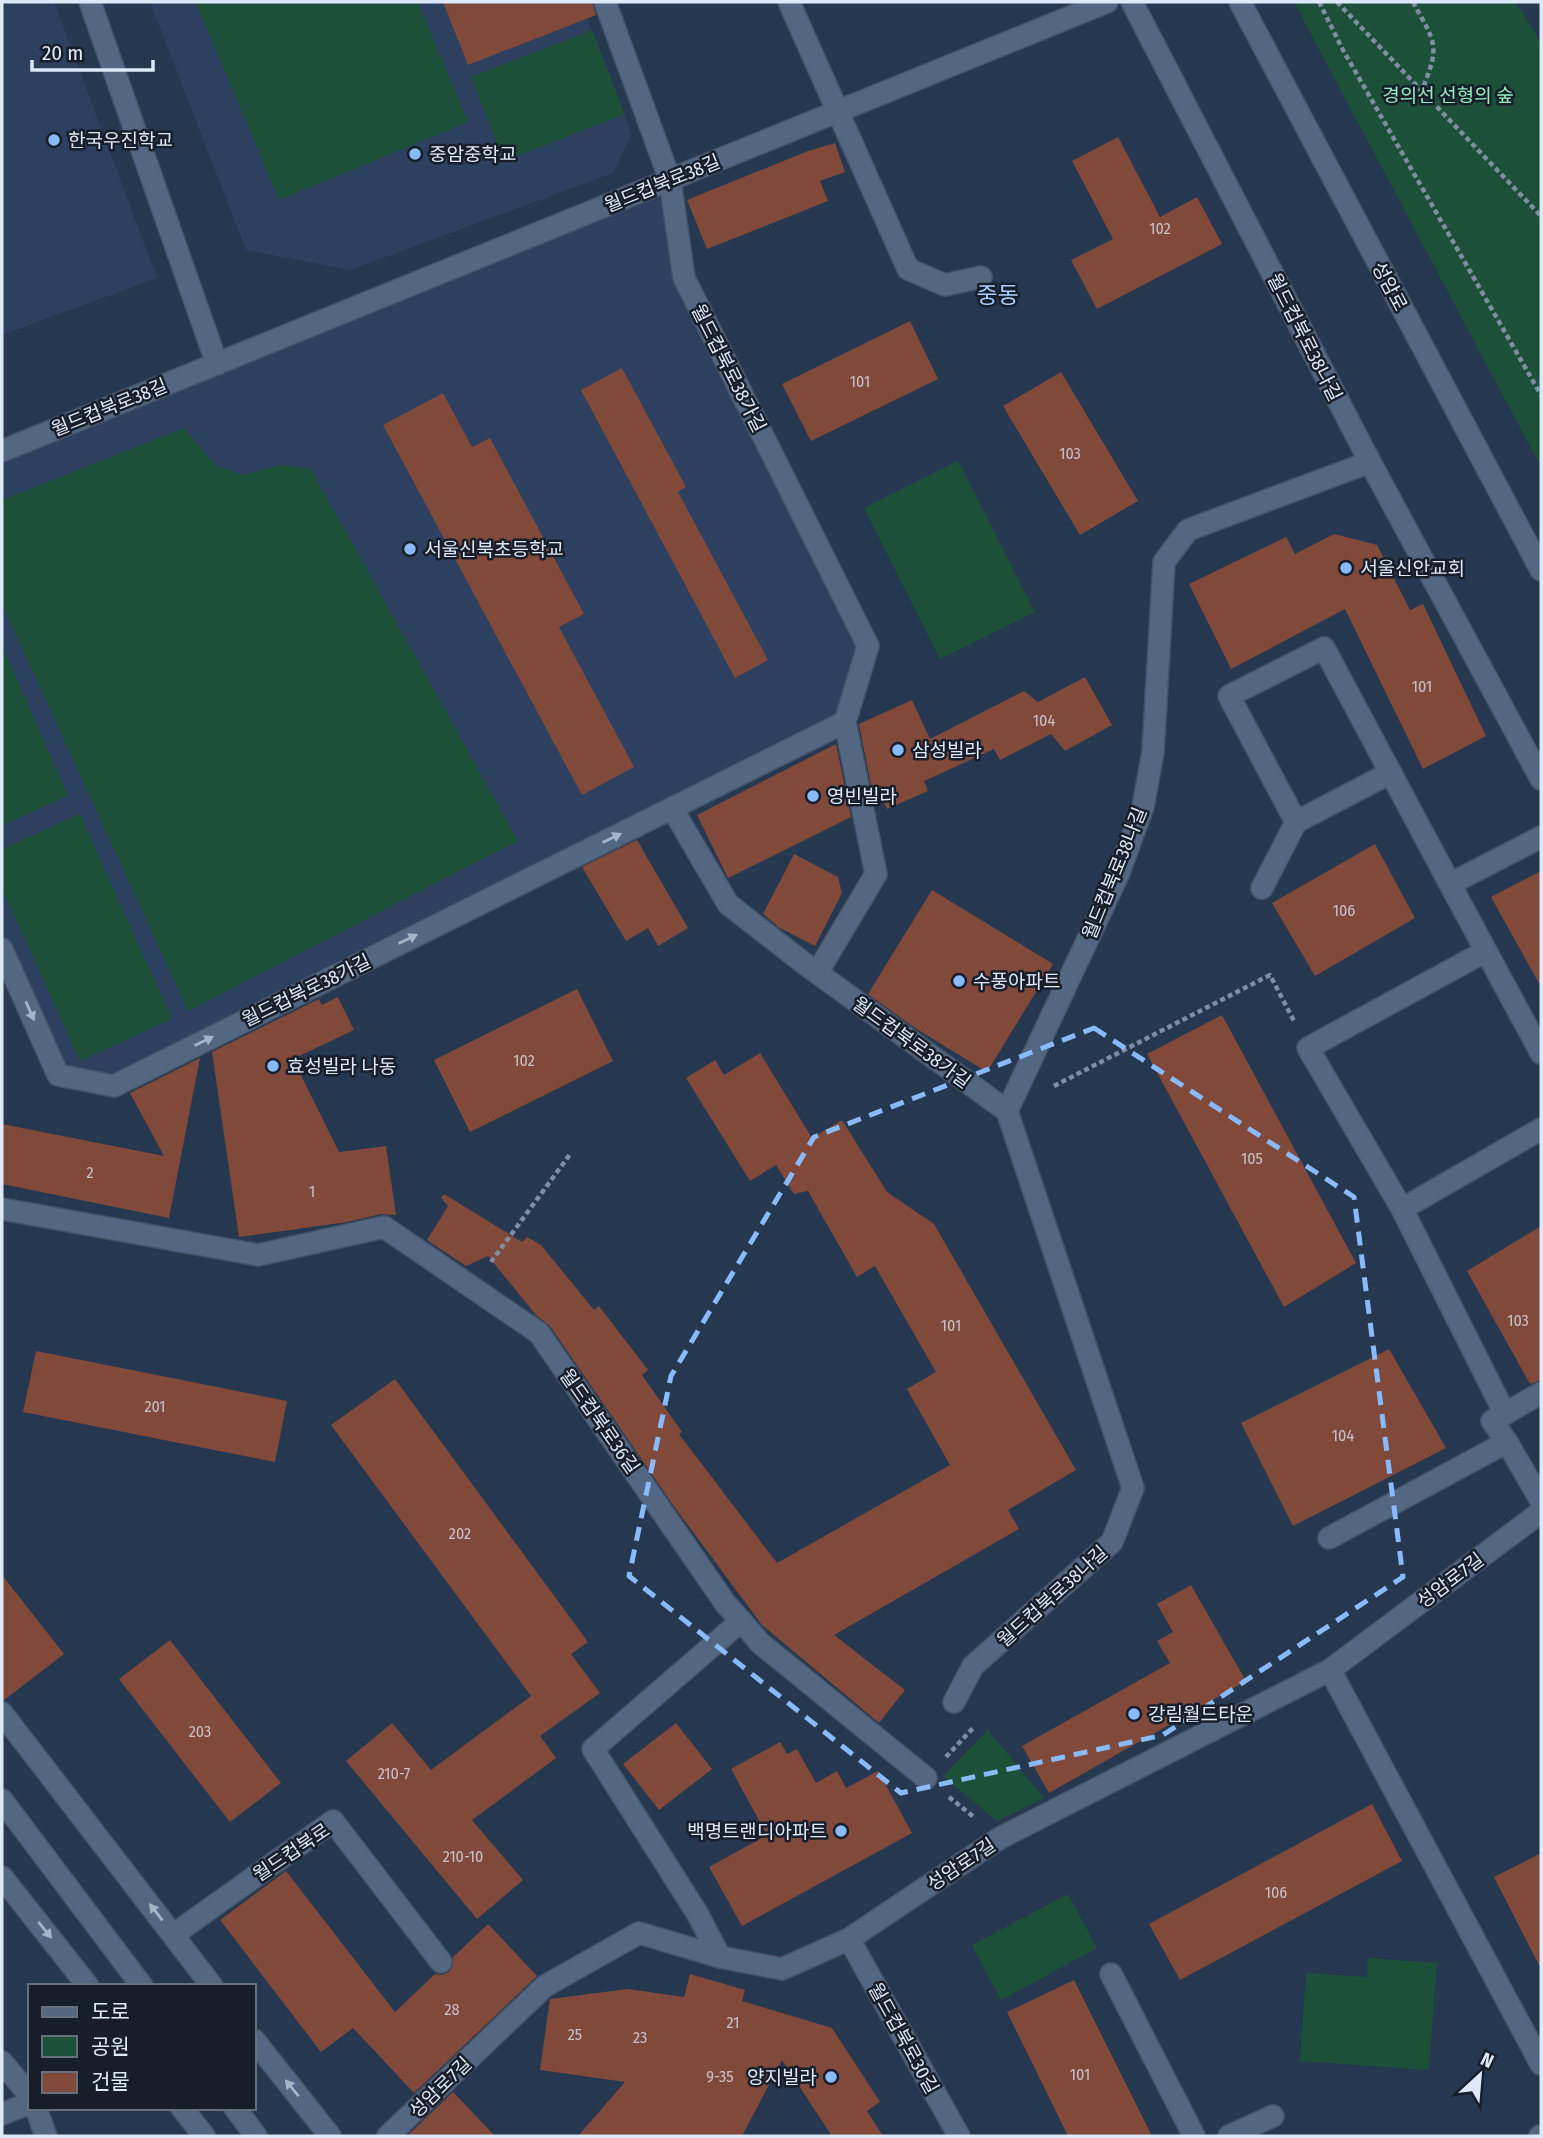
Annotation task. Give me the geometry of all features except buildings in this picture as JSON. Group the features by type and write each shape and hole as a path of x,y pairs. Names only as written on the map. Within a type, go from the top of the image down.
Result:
{"street":[{"path":"90,2 217,364"},
{"name":"월드컵북로38가길","path":"605,2 670,180 684,278 868,646 845,722 876,874 817,973"},
{"path":"789,2 908,269 945,285 981,277"},
{"name":"월드컵북로38길","path":"2,451 1107,2"},
{"name":"월드컵북로38나길","path":"954,1702 973,1666 1112,1542 1133,1488 1007,1111 1118,875 1143,807 1153,752 1164,562 1188,530 1370,463 1132,2"},
{"name":"성암로","path":"1240,2 1541,570"},
{"path":"1370,463 1541,779"},
{"path":"1296,822 1229,696 1324,648 1541,1053"},
{"name":"월드컵북로38가길","path":"2,949 58,1074 114,1086 845,722"},
{"path":"1262,888 1296,822 1390,773"},
{"name":"월드컵북로38가길","path":"672,808 728,904 817,973 1007,1111"},
{"path":"1450,884 1541,837"},
{"path":"1486,951 1308,1048 1402,1209 1504,1414"},
{"path":"1402,1209 1541,1129"},
{"name":"월드컵북로36길","path":"2,1209 258,1255 384,1227 539,1333 725,1603 760,1643 926,1778"},
{"path":"1541,1393 1492,1421 1541,1501"},
{"path":"1329,1538 1507,1443"},
{"name":"성암로7길","path":"388,2136 545,1986 639,1933 720,1957 782,1969 849,1939 1000,1838 1330,1670 1541,1512"},
{"path":"720,1957 697,1913 593,1749 741,1621"},
{"path":"1330,1670 1541,2064"},
{"path":"2,1713 210,1984"},
{"path":"2,1800 140,1984"},
{"name":"월드컵북로","path":"173,1935 333,1821 441,1962"},
{"path":"2,1877 86,1984"},
{"name":"월드컵북로30길","path":"849,1939 959,2136"},
{"path":"1111,1974 1194,2136"},
{"path":"256,2043 330,2136"},
{"path":"2,2062 28,2094"},
{"path":"2,2114 28,2104"},
{"path":"37,2110 46,2136"},
{"path":"184,2110 204,2136"},
{"path":"236,2110 256,2136"},
{"path":"1229,2136 1273,2116"}],"path":[{"path":"1319,2 1343,50 1541,395"},
{"path":"1337,2 1541,216"},
{"path":"1413,2 1434,42 1433,63 1422,90"},
{"path":"1086,1070 1270,975 1308,1048"},
{"path":"473,1287 571,1153"},
{"path":"979,1722 926,1778 1000,1838"}],"highlighted area":[{"path":"1094,1028 1354,1197 1403,1577 1163,1735 901,1793 629,1576 671,1376 814,1137"}],"shaded area":[{"name":"한국우진학교","path":"2,2 54,2 157,278 2,335"},
{"name":"중암중학교","path":"150,2 581,2 632,134 613,173 350,270 246,250"},
{"name":"서울신북초등학교","path":"670,180 684,278 868,646 845,722 114,1086 58,1075 2,948 2,451"}],"green space":[{"path":"196,2 418,2 468,122 279,200"},
{"name":"경의선 선형의 숲","path":"1294,2 1516,2 1541,43 1541,467"},
{"path":"592,30 625,114 504,161 471,77"},
{"path":"184,428 216,466 244,475 281,465 311,469 518,841 188,1011 2,604 2,500"},
{"path":"958,461 1035,612 940,659 864,508"},
{"path":"2,645 68,796 2,825"},
{"path":"80,814 172,1019 80,1061 2,888 2,849"},
{"path":"988,1730 1044,1798 997,1821 943,1776"},
{"path":"1068,1894 1097,1948 1001,2000 972,1945"},
{"path":"1368,1958 1437,1963 1429,2070 1300,2061 1306,1973 1367,1977"}],"place":[{"name":"한국우진학교","path":"54,140"},
{"name":"중암중학교","path":"415,154"},
{"name":"서울신북초등학교","path":"410,549"},
{"name":"서울신안교회","path":"1346,568"},
{"name":"삼성빌라","path":"898,750"},
{"name":"영빈빌라","path":"813,796"},
{"name":"수풍아파트","path":"959,981"},
{"name":"효성빌라 나동","path":"273,1066"},
{"name":"강림월드타운","path":"1134,1714"},
{"name":"백명트랜디아파트","path":"841,1831"},
{"name":"양지빌라","path":"831,2077"}],"district":[{"name":"중동","path":"998,295"}]}
